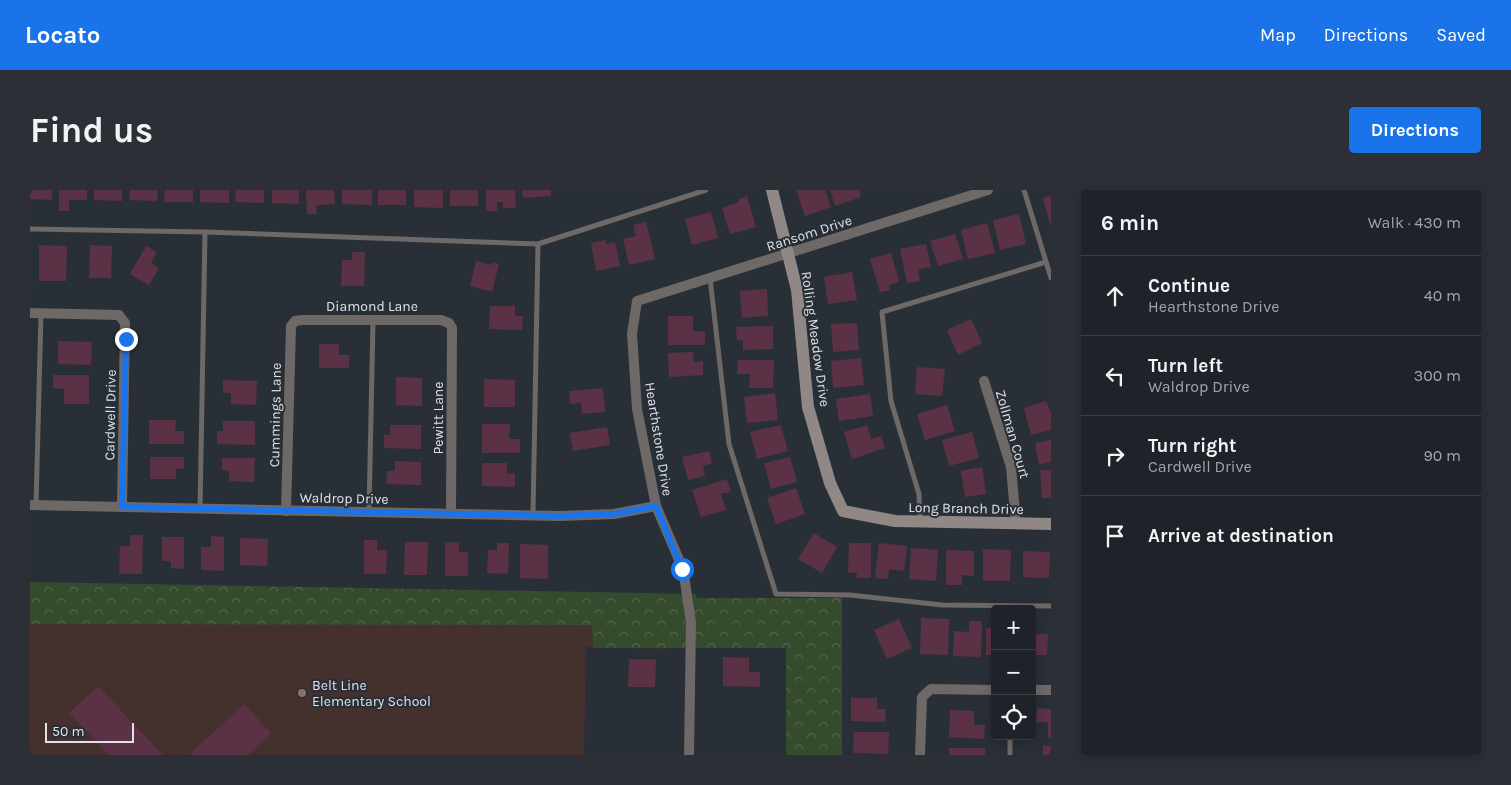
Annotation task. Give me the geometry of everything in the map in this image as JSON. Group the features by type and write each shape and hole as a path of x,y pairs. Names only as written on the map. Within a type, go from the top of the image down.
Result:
{"street":[{"name":"Rolling Meadow Drive","path":"772,190 797,290 808,407 830,483 843,511 881,517"},
{"name":"Ransom Drive","path":"637,301 988,190"},
{"name":"Hearthstone Drive","path":"637,301 632,334 637,409 656,506 682,569 691,622 689,755"},
{"path":"30,313 41,313"},
{"name":"Cardwell Drive","path":"41,313 119,315 125,323 122,507"},
{"name":"Diamond Lane","path":"295,321 441,320 449,323"},
{"name":"Cummings Lane","path":"286,511 291,326 295,321"},
{"name":"Pewitt Lane","path":"449,323 452,328 451,514"},
{"name":"Zollman Court","path":"984,382 1011,467 1016,524"},
{"name":"Waldrop Drive","path":"33,505 533,516 614,514 656,506"},
{"name":"Long Branch Drive","path":"881,517 895,521 1051,524"},
{"path":"920,755 922,697 931,689 991,690"},
{"path":"1036,690 1051,690"}],"lane":[{"path":"30,230 205,232 538,244 706,190"},
{"path":"1024,190 1051,278"},
{"path":"200,509 205,232"},
{"path":"533,516 538,244"},
{"path":"920,522 919,494 891,401 882,312 1046,262"},
{"path":"710,278 729,444 776,594 850,595 942,605 1051,606"},
{"path":"33,505 41,313"},
{"path":"369,512 373,320"},
{"path":"1010,740 1010,755"}],"shaded area":[{"name":"Belt Line Elementary School","path":"30,603 670,614 667,649 586,647 584,755 30,755"}],"green space":[{"path":"30,582 696,594 696,598 842,598 842,755 786,755 786,648 593,648 592,625 30,624"}],"building":[{"path":"30,190 52,190 52,200 30,199"},
{"path":"59,190 87,190 87,200 69,200 69,211 59,211"},
{"path":"94,190 122,190 122,201 94,200"},
{"path":"130,190 158,190 157,201 129,200"},
{"path":"165,190 193,190 193,202 164,202"},
{"path":"200,190 229,190 229,203 200,202"},
{"path":"236,190 264,190 264,203 235,202"},
{"path":"272,190 299,190 299,204 272,203"},
{"path":"306,190 334,190 335,204 316,205 317,214 307,214"},
{"path":"342,190 372,190 372,205 342,204"},
{"path":"378,190 406,190 406,205 378,205"},
{"path":"414,190 443,190 443,208 414,207"},
{"path":"450,190 478,190 478,206 450,206"},
{"path":"486,190 515,190 516,208 503,208 503,202 497,202 497,211 486,211"},
{"path":"522,190 551,190 551,196 523,198"},
{"path":"796,190 825,190 831,207 805,216"},
{"path":"830,190 859,190 861,197 835,206"},
{"path":"1051,195 1051,224 1050,224 1043,198"},
{"path":"747,196 756,227 730,234 722,208 739,202 738,199"},
{"path":"711,212 718,238 692,245 685,219"},
{"path":"1019,214 1026,244 1000,250 993,220"},
{"path":"646,222 655,259 629,265 623,239 636,236 633,225"},
{"path":"987,223 995,253 968,259 961,230"},
{"path":"955,234 963,259 938,266 930,241"},
{"path":"606,240 606,244 615,242 620,266 596,271 591,243"},
{"path":"926,244 931,267 918,269 920,281 907,283 900,249"},
{"path":"39,245 67,246 66,281 39,281"},
{"path":"90,245 112,246 111,278 89,278"},
{"path":"146,246 157,252 151,263 159,268 149,285 130,274"},
{"path":"352,252 365,252 364,286 341,286 342,260 352,260"},
{"path":"891,253 899,282 889,285 890,290 880,292 870,259"},
{"path":"476,261 492,265 493,262 499,264 492,292 470,286"},
{"path":"852,272 857,300 828,304 824,277"},
{"path":"767,289 768,316 742,318 740,291"},
{"path":"490,306 515,306 515,316 523,316 522,330 489,329"},
{"path":"668,316 693,316 693,331 705,331 705,345 668,345"},
{"path":"971,319 982,343 958,355 947,330"},
{"path":"857,323 859,350 833,352 831,324"},
{"path":"773,326 773,349 743,350 743,340 737,340 736,327"},
{"path":"58,341 92,342 91,365 58,364"},
{"path":"319,344 339,344 339,355 349,355 349,368 319,368"},
{"path":"693,352 694,362 703,361 703,375 669,377 668,353"},
{"path":"861,358 864,385 833,388 831,361"},
{"path":"738,360 774,360 773,388 749,388 750,374 737,374"},
{"path":"917,367 945,369 942,396 915,394"},
{"path":"53,375 89,375 89,404 64,404 64,389 53,388"},
{"path":"396,377 422,378 422,406 396,405"},
{"path":"484,379 515,380 515,407 484,407"},
{"path":"223,380 257,381 256,405 231,404 231,393 223,393"},
{"path":"603,388 605,412 582,414 581,403 570,404 569,391"},
{"path":"775,393 778,420 747,423 744,397"},
{"path":"870,394 873,416 839,421 836,399"},
{"path":"1046,401 1051,413 1051,430 1031,435 1024,408"},
{"path":"947,405 955,431 925,440 917,414"},
{"path":"149,420 176,420 175,431 184,431 184,444 149,444"},
{"path":"223,421 255,421 255,445 217,444 217,431 223,431"},
{"path":"482,424 510,424 509,439 520,439 520,453 482,453"},
{"path":"390,425 421,425 421,449 384,448 384,435 390,435"},
{"path":"781,425 788,451 757,459 750,432"},
{"path":"867,425 871,439 881,436 885,448 852,459 844,432"},
{"path":"607,427 610,445 573,451 570,433"},
{"path":"972,432 979,458 949,466 942,440"},
{"path":"1051,440 1051,462 1039,465 1035,443"},
{"path":"709,451 712,463 703,466 705,476 688,480 682,457"},
{"path":"150,457 184,457 184,469 176,469 176,479 150,479"},
{"path":"790,457 797,482 771,489 764,463"},
{"path":"222,458 255,458 254,482 229,481 229,471 222,470"},
{"path":"395,461 421,462 421,485 386,484 387,471 395,471"},
{"path":"482,463 507,463 507,474 515,474 515,487 482,486"},
{"path":"982,467 986,494 965,497 961,471"},
{"path":"1040,470 1051,470 1051,498 1042,498"},
{"path":"727,479 731,492 721,494 726,510 701,517 692,490"},
{"path":"796,488 805,514 776,524 767,498"},
{"path":"814,533 837,547 822,573 798,559"},
{"path":"130,535 143,535 142,574 119,574 120,546 130,546"},
{"path":"211,536 224,537 224,571 201,570 201,547 211,547"},
{"path":"162,537 184,537 184,569 171,568 171,561 162,561"},
{"path":"240,538 268,539 267,566 240,565"},
{"path":"364,540 377,540 377,550 387,550 386,574 364,574"},
{"path":"405,542 428,542 427,575 404,575"},
{"path":"445,542 459,543 459,552 468,552 468,576 445,576"},
{"path":"497,543 509,543 508,574 487,573 488,550 497,550"},
{"path":"849,543 871,543 871,578 856,578 857,573 848,573"},
{"path":"879,543 907,546 904,571 889,569 888,579 875,578"},
{"path":"520,544 548,545 548,579 520,578"},
{"path":"911,548 938,550 936,581 909,579"},
{"path":"983,549 1011,550 1010,581 983,581"},
{"path":"946,550 974,551 974,576 962,575 962,585 946,585"},
{"path":"1023,551 1050,552 1049,578 1023,577"},
{"path":"921,618 949,619 948,655 920,654"},
{"path":"899,619 912,648 887,659 874,630"},
{"path":"969,621 982,621 981,657 953,656 954,631 969,632"},
{"path":"986,628 991,628 991,655 986,655"},
{"path":"1036,634 1048,634 1047,655 1036,655"},
{"path":"723,657 749,658 749,672 760,672 760,687 723,686"},
{"path":"629,659 656,659 655,687 628,687"},
{"path":"98,686 163,755 109,755 69,713"},
{"path":"851,698 877,698 877,709 886,709 885,722 851,721"},
{"path":"244,704 271,733 248,755 189,755"},
{"path":"1037,708 1051,709 1051,738 1048,738 1048,722 1036,722"},
{"path":"950,710 974,711 974,725 985,725 984,739 949,737"},
{"path":"854,732 889,732 888,754 853,753"},
{"path":"1043,746 1051,746 1051,755 1043,755"},
{"path":"949,748 985,748 985,755 949,755"}],"place":[{"name":"Belt Line Elementary School","path":"302,693"}],"route":[{"path":"126,339 122,507 560,516 614,514 656,506 682,569"}]}
